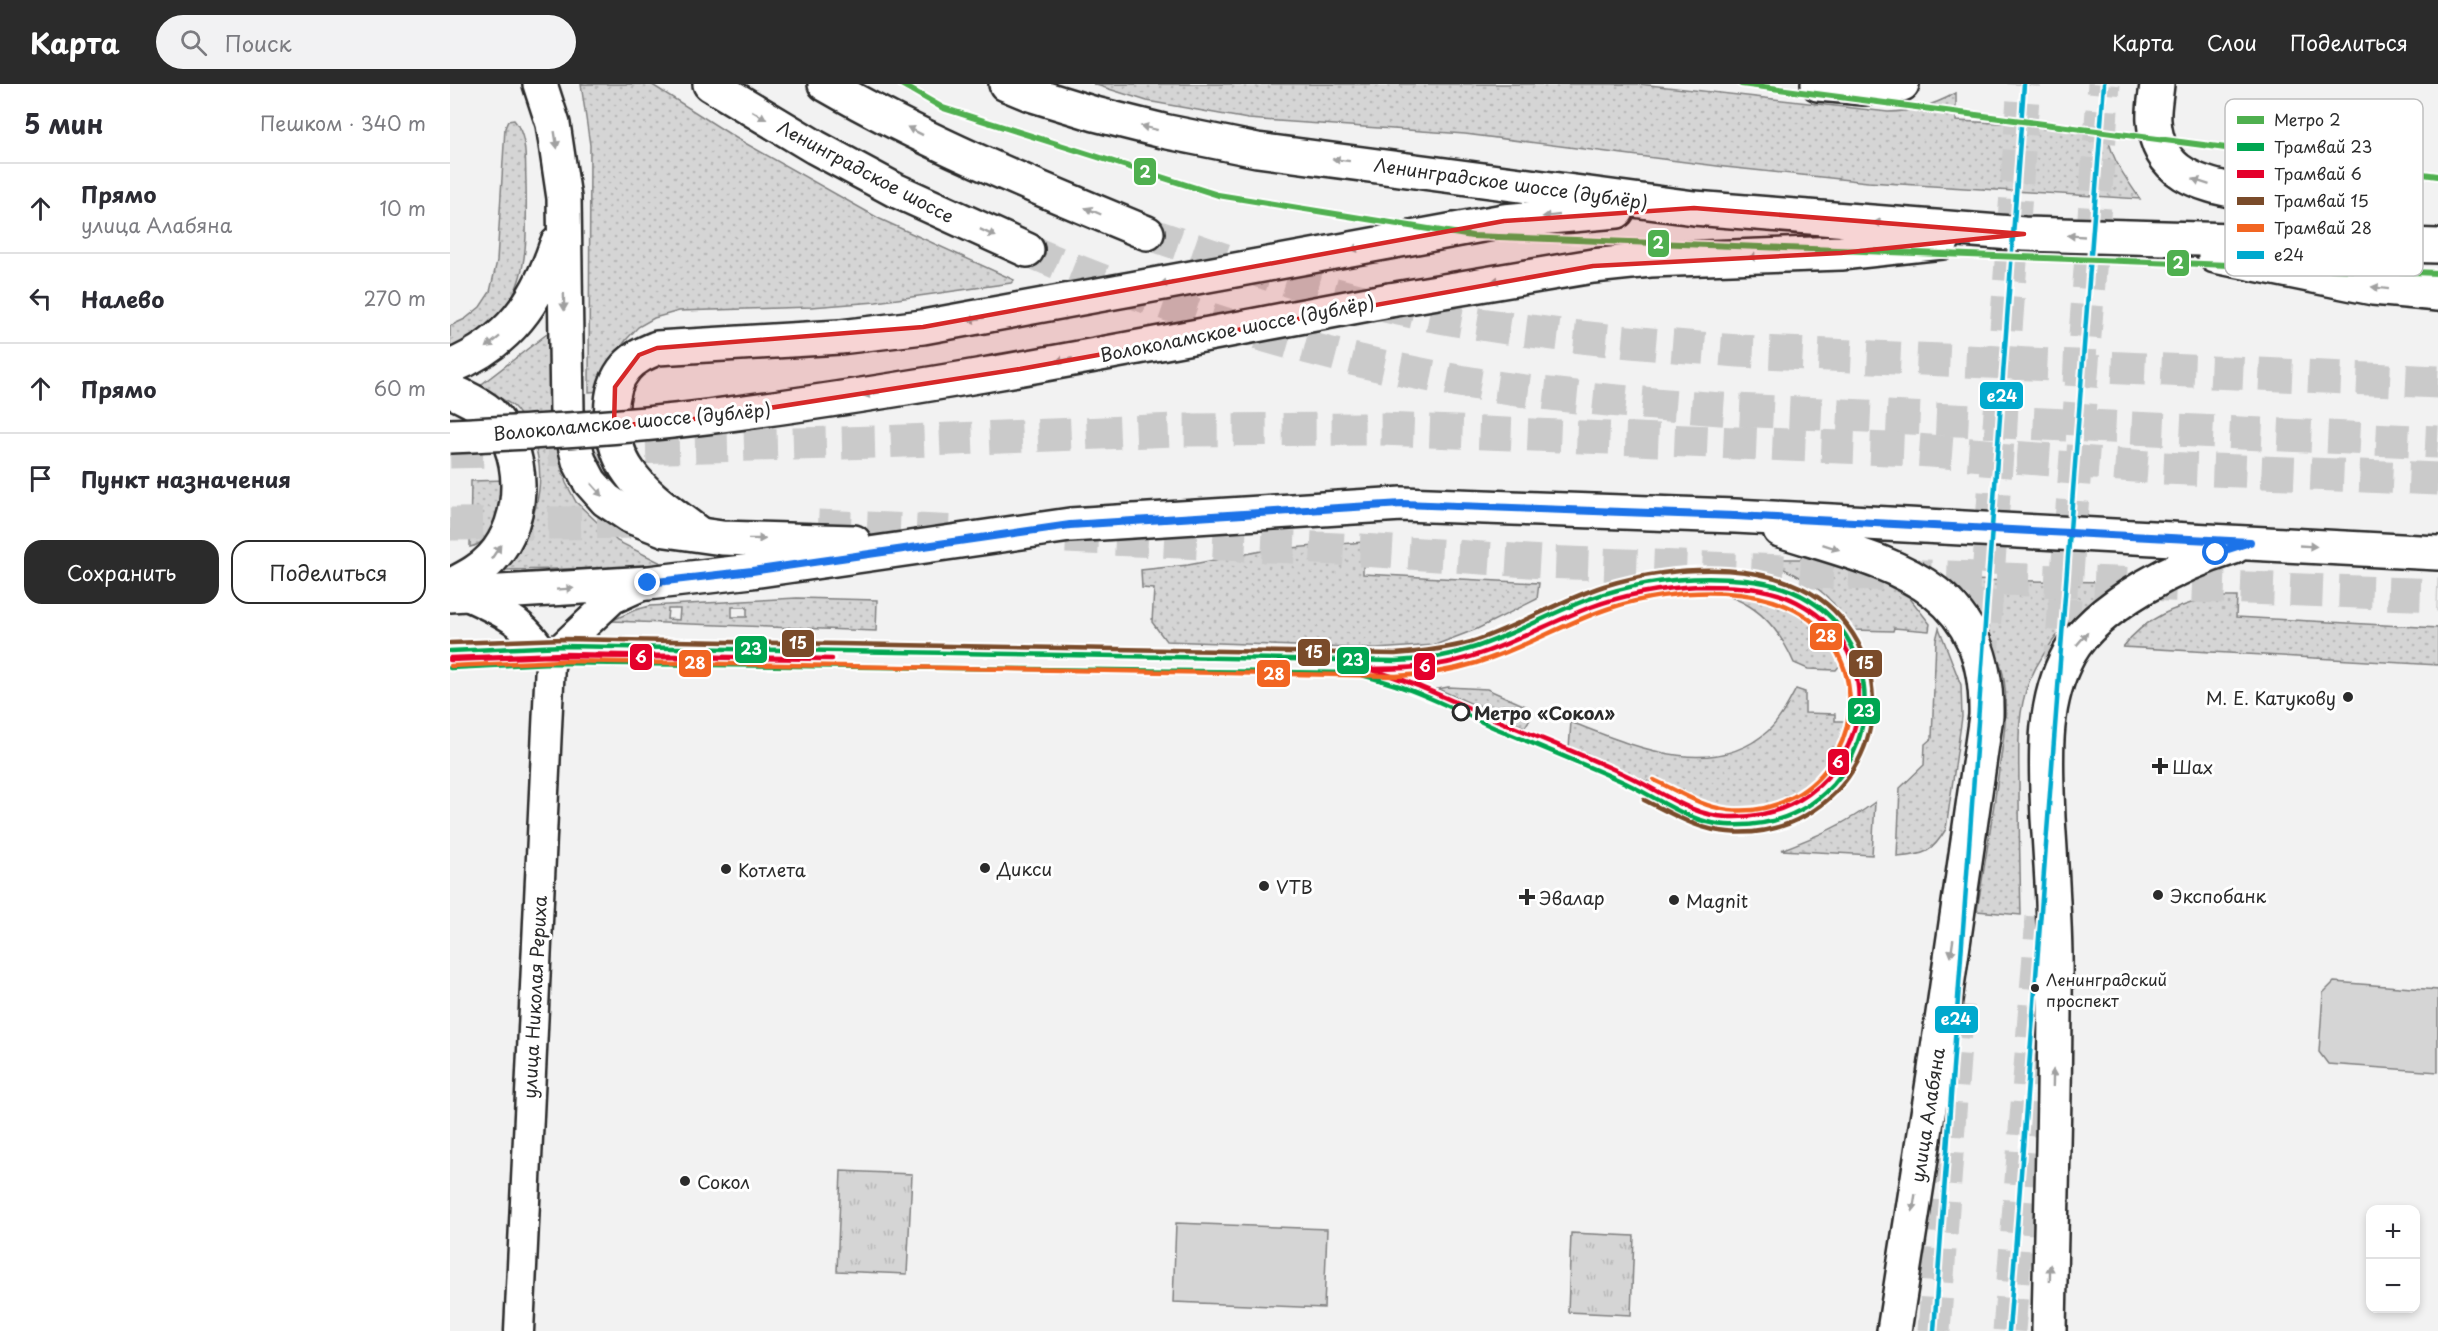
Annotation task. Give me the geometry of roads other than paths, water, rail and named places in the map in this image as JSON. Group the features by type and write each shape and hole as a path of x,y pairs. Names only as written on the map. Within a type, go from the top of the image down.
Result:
{"main road":[{"path":"540,84 553,124 565,222 567,412 579,461 590,482 606,500 630,516 666,530 722,538 796,539 928,546"},
{"name":"Ленинградское шоссе","path":"710,84 815,147 895,190 1027,250"},
{"path":"825,84 1014,178 1147,233"},
{"name":"Ленинградское шоссе (дублёр)","path":"1006,84 1030,94 1095,114 1163,131 1257,150 1441,172 1694,208 2024,234"},
{"path":"1818,84 1864,88 1902,84"},
{"path":"2157,84 2153,119 2157,141 2163,155 2174,168 2190,178 2225,188"},
{"path":"699,534 648,495 628,471 617,447 612,416 615,387 624,369 639,355 657,348 840,337 923,327 1504,221 1592,212 1694,208"},
{"path":"450,367 468,360 492,345 514,325 530,304 545,277 565,222"},
{"path":"2024,234 2225,241"},
{"name":"Волоколамское шоссе (дублёр)","path":"450,436 561,430 705,418 847,398 1020,369 1525,276 1604,265 1650,260 1841,253 2024,234"},
{"path":"2127,238 2225,258"},
{"path":"2423,246 2438,246"},
{"path":"2314,276 2373,288 2438,294"},
{"path":"450,390 490,413 513,450 518,477 517,505 508,532 493,557 455,592"},
{"path":"455,592 648,583 1070,525 1402,504 1735,516 2438,553"},
{"name":"улица Алабяна","path":"1735,516 1870,559 1920,580 1956,611 1972,635 1983,666 1986,716 1894,1331"},
{"path":"2049,1331 2055,953 2046,765 2047,721 2058,678 2070,652 2113,609 2145,586 2180,568 2250,542"}],"street":[{"path":"455,592 513,617 541,646 550,663 563,646 613,599 648,583"},
{"name":"улица Николая Рериха","path":"519,1331 550,663"}],"tunnel":[{"path":"1981,672 2024,84"},
{"path":"2059,680 2104,84"},
{"path":"1147,233 1274,276 1351,298 1447,318 1543,333 1739,351 2438,382"},
{"path":"1027,250 1179,309 1283,341 1389,367 1515,390 1625,402 1735,410 2438,442"},
{"path":"450,452 880,442 1176,430 1381,429 1916,450 2162,468 2438,479"},
{"path":"450,524 655,522"},
{"path":"818,526 961,532"},
{"path":"1066,537 1361,550 1544,562 2438,595"},
{"path":"2009,1331 2042,917"},
{"path":"1934,1331 1958,1004"}],"metro line":[{"name":"2","path":"901,84 943,108 1218,195 1472,236 2225,265"},
{"name":"2","path":"1741,84 2225,148"},
{"name":"2","path":"2423,174 2438,176"},
{"name":"2","path":"2423,272 2438,273"}],"tram line":[{"name":"15","path":"450,643 563,639 1395,654 1433,650 1471,642 1604,586 1663,573 1695,570 1728,570 1791,583 1818,597 1840,617 1863,652 1872,690 1870,727 1858,762 1836,792 1806,815 1770,829 1728,832 1695,824 1644,800"},
{"name":"23","path":"450,651 563,646 1396,661 1427,659 1476,647 1608,593 1646,584 1705,578 1745,580 1801,596 1839,627 1860,667 1864,712 1852,756 1825,793 1782,818 1726,825 1685,814 1619,780 1421,694 1354,673 550,663 450,668"},
{"name":"6","path":"1699,586 1762,590 1797,602 1832,628 1852,661 1859,697 1853,733 1836,767 1809,794 1772,812 1728,817 1715,816 1689,808 1628,776 1580,755 1418,686 1368,669 1412,668 1455,661 1507,644 1604,602 1644,592 1699,586"},
{"name":"28","path":"451,666 563,661 1396,676 1426,674 1476,663 1510,651 1610,608 1635,601 1692,593 1752,596 1780,604 1804,616 1824,633 1842,663 1849,694 1847,725 1836,753 1818,778 1794,797 1764,808 1729,810 1699,802 1654,780"},
{"name":"6","path":"450,658 563,654 832,659 550,656 450,660"}],"place":[{"name":"М. Е. Катукову","path":"2348,697"},
{"name":"Метро «Сокол»","path":"1461,712"},
{"name":"Шах","path":"2160,766"},
{"name":"Дикси","path":"985,868"},
{"name":"Котлета","path":"726,869"},
{"name":"VTB","path":"1264,886"},
{"name":"Экспобанк","path":"2158,895"},
{"name":"Эвалар","path":"1527,897"},
{"name":"Magnit","path":"1674,900"},
{"name":"Ленинградский проспект","path":"2035,988"},
{"name":"Сокол","path":"685,1181"}]}
